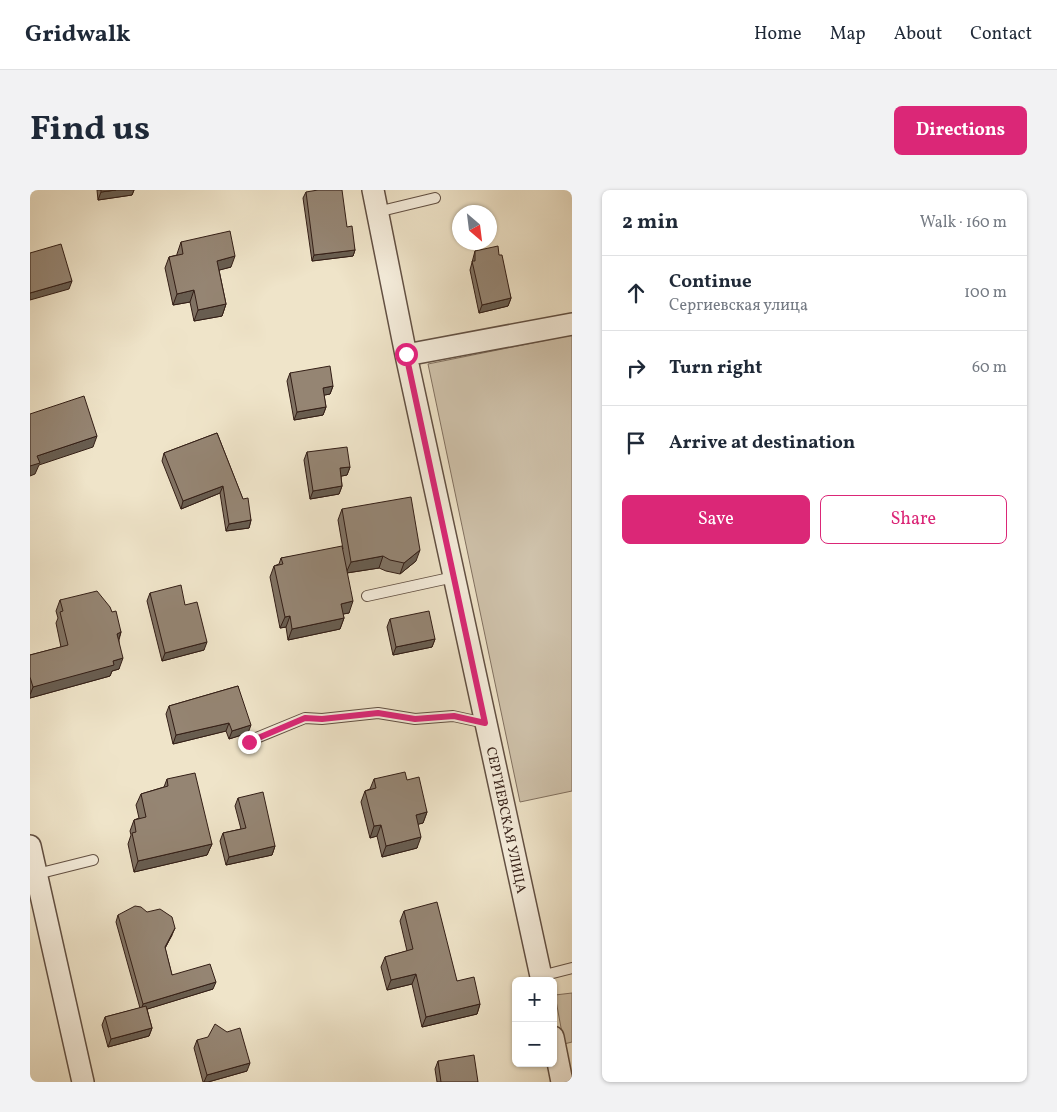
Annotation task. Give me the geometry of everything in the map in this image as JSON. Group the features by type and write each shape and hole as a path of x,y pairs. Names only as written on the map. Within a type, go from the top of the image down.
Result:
{"street":[{"name":"СЕРГИЕВСКАЯ УЛИЦА","path":"373,190 406,354 541,977"},
{"path":"406,354 572,324"},
{"path":"30,846 83,1082"},
{"path":"557,1057 562,1082"}],"lane":[{"path":"378,212 435,198"},
{"path":"367,596 454,577"},
{"path":"249,742 305,718 322,719 378,713 415,719 454,716 485,723"},
{"path":"37,874 93,860"},
{"path":"544,977 572,968"}],"shaded area":[{"path":"572,335 572,791 520,802 428,364"},
{"path":"572,993 572,1042 564,1044 557,1006 557,995"}],"building":[{"path":"342,190 347,227 352,226 355,250 314,255 306,192"},
{"path":"230,231 235,256 217,261 226,304 198,310 194,290 177,294 169,257 183,254 181,242"},
{"path":"61,244 72,281 30,293 30,253"},
{"path":"497,246 499,255 502,255 511,298 482,305 472,261 475,261 475,251 497,250"},
{"path":"330,366 333,386 323,388 326,407 297,412 290,373"},
{"path":"84,396 97,436 37,456 40,463 30,466 30,414"},
{"path":"217,433 243,499 248,498 251,520 229,524 223,486 183,501 164,453"},
{"path":"347,447 350,467 340,468 342,486 313,491 307,452"},
{"path":"411,497 420,550 404,563 390,560 383,556 351,562 342,509"},
{"path":"342,546 353,601 341,604 344,618 292,629 290,616 285,617 274,566 283,564 281,558"},
{"path":"181,585 185,605 197,602 207,642 165,653 150,593"},
{"path":"97,591 112,612 116,611 121,632 117,634 123,658 113,661 114,665 33,687 30,677 30,655 68,645 60,612 63,611 60,600"},
{"path":"429,611 435,639 396,647 390,619"},
{"path":"238,686 251,725 232,731 229,723 176,735 169,706"},
{"path":"405,772 407,780 419,777 427,812 416,815 421,837 386,846 381,825 374,826 365,791 376,788 374,779"},
{"path":"195,773 212,844 138,861 132,833 136,832 134,820 146,817 141,794 168,786 167,779"},
{"path":"263,792 275,846 229,857 223,833 246,828 238,798"},
{"path":"437,902 457,981 474,977 480,1004 426,1017 416,974 391,980 385,957 413,949 404,911"},
{"path":"135,906 141,907 147,912 160,909 172,917 175,928 165,947 172,975 210,964 216,982 143,1004 118,915"},
{"path":"146,1006 152,1028 111,1039 105,1017"},
{"path":"215,1024 227,1032 240,1028 250,1063 207,1075 197,1040 208,1037"},
{"path":"474,1055 478,1082 441,1082 438,1061"}],"route":[{"path":"249,742 305,718 322,719 378,713 415,719 454,716 485,723 406,354"}]}
